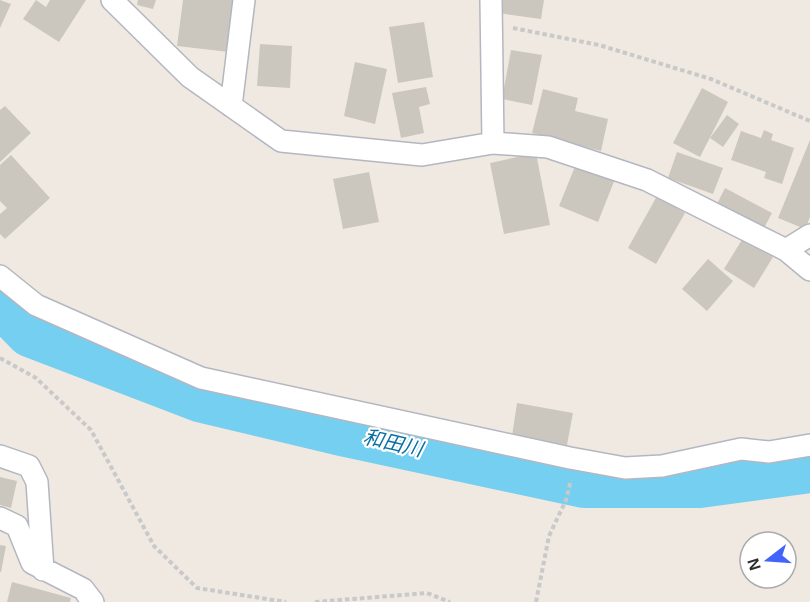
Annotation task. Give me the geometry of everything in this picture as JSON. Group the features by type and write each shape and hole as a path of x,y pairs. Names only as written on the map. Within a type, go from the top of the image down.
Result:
{"street":[{"path":"112,0 190,76 281,141 422,155 492,143 548,147 647,180 786,250 810,270"},
{"path":"231,106 244,0"},
{"path":"491,0 492,143"},
{"path":"786,250 810,235"},
{"path":"0,276 36,305 201,378 570,458 625,468 662,465 741,449 769,452 810,445"},
{"path":"0,456 29,466 37,482 43,570"},
{"path":"0,518 17,526 32,562 43,570 83,589 93,602"}],"path":[{"path":"492,23 599,45 711,79 810,121"},
{"path":"0,358 36,378 91,430 154,546 197,588 286,602"},
{"path":"536,602 549,536 566,500"},
{"path":"315,602 427,593 450,602"}],"building":[{"path":"0,0 11,4 0,28"},
{"path":"36,0 46,7 50,0 86,0 59,42 23,19"},
{"path":"138,0 156,0 153,9 137,5"},
{"path":"183,0 235,0 229,52 177,46"},
{"path":"500,0 544,0 541,19 498,13"},
{"path":"424,22 433,77 398,83 389,27"},
{"path":"260,44 292,46 290,88 257,86"},
{"path":"511,50 542,55 532,105 502,99"},
{"path":"355,62 387,69 375,124 344,116"},
{"path":"426,87 430,104 419,107 424,133 401,138 392,93"},
{"path":"702,88 728,102 700,157 673,143"},
{"path":"543,89 578,98 575,111 608,119 601,151 532,133"},
{"path":"5,106 31,133 0,162 0,110"},
{"path":"727,115 739,124 723,147 710,138"},
{"path":"764,130 773,134 771,140 794,148 782,184 764,178 766,172 731,160 741,131 761,138"},
{"path":"810,140 810,217 805,229 778,218"},
{"path":"677,152 723,168 713,194 668,178"},
{"path":"536,153 550,225 504,234 490,163"},
{"path":"11,155 50,198 5,239 0,234 0,214 7,208 0,201 0,165"},
{"path":"576,164 615,179 598,222 559,206"},
{"path":"369,172 379,222 343,229 333,179"},
{"path":"725,188 772,213 763,230 716,206"},
{"path":"657,196 685,213 656,264 628,248"},
{"path":"743,238 773,257 754,288 724,269"},
{"path":"708,259 733,281 707,311 682,289"},
{"path":"517,403 573,413 567,445 512,436"},
{"path":"0,477 17,481 11,508 0,505"},
{"path":"0,545 6,546 1,572 0,572"},
{"path":"12,582 71,598 70,602 7,602"}],"waterway":[{"name":"和田川","path":"0,305 29,335 199,400 346,435 584,486 700,486 810,471"}]}
